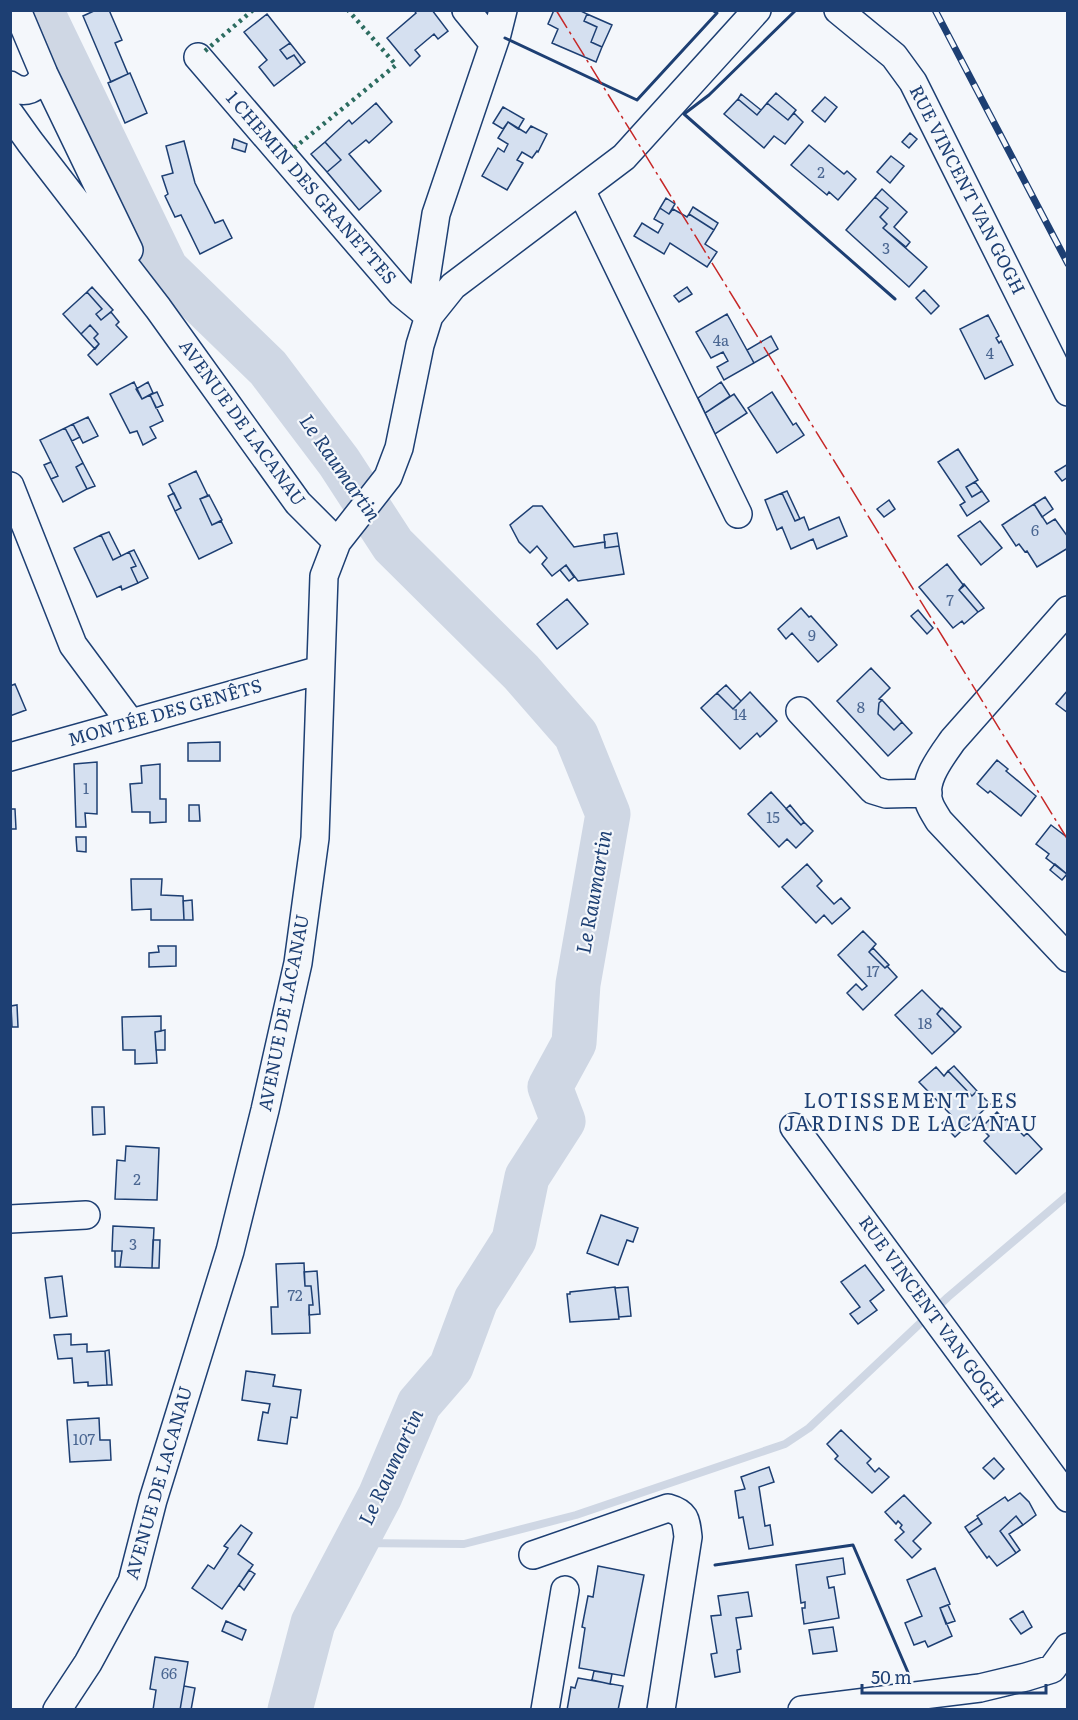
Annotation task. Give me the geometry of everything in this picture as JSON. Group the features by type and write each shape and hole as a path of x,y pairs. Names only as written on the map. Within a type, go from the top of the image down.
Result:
{"street":[{"name":"AVENUE DE LACANAU","path":"17,10 44,74 99,191 158,308"},
{"path":"466,10 494,44"},
{"path":"429,316 425,285 436,214 494,44 503,10"},
{"path":"337,542 388,477 399,448 420,345 429,316 453,286 624,157 757,10"},
{"name":"RUE VINCENT VAN GOGH","path":"838,10 894,56 913,82 1068,392"},
{"name":"1 CHEMIN DES GRANETTES","path":"198,57 401,293 429,316"},
{"path":"10,85 22,91 31,89 39,85 44,74"},
{"name":"AVENUE DE LACANAU","path":"10,114 158,308 298,503 337,542 324,576 315,838 298,963 241,1208 230,1251 153,1500 132,1582 87,1663 57,1710"},
{"path":"581,190 738,514"},
{"path":"10,486 73,645 130,722"},
{"path":"1068,610 953,740 938,761 928,784 928,803 939,821 1068,958"},
{"name":"MONTÉE DES GENÊTS","path":"10,757 320,670"},
{"path":"800,711 873,790 886,794 928,793"},
{"name":"RUE VINCENT VAN GOGH","path":"794,1127 1068,1498"},
{"path":"10,1219 86,1215"},
{"path":"533,1555 668,1508 679,1511 686,1520 688,1537 660,1710"},
{"path":"545,1710 565,1590"},
{"path":"802,1710 980,1688 1052,1669 1068,1647"}],"building":[{"path":"96,10 109,10 122,40 115,43 128,74 111,82 83,16"},
{"path":"414,10 432,10 448,31 438,39 434,34 415,50 420,56 410,66 387,38 416,13"},
{"path":"554,10 579,10 587,14 584,21 597,27 591,42 602,47 596,62 552,43 558,29 548,24"},
{"path":"267,14 290,43 280,50 287,59 294,55 301,65 274,86 259,67 267,60 244,32"},
{"path":"587,14 612,25 602,47 591,42 597,27 584,21"},
{"path":"290,43 305,62 301,65 294,55 287,59 280,50"},
{"path":"130,73 147,113 125,123 108,83"},
{"path":"776,93 796,110 788,120 767,103"},
{"path":"741,94 761,110 757,115 738,99"},
{"path":"825,97 837,107 825,122 812,111"},
{"path":"738,99 757,115 767,103 788,120 794,113 803,122 785,144 774,136 764,148 724,114"},
{"path":"376,103 392,122 369,143 366,140 349,154 381,191 359,210 327,172 341,160 325,142 349,120 352,124"},
{"path":"503,107 524,119 518,129 508,122 503,129 493,123"},
{"path":"508,122 526,133 531,126 547,134 538,152 532,158 522,152 517,160 523,163 507,190 482,176 498,148 504,152 508,144 498,138"},
{"path":"910,133 917,139 909,148 902,142"},
{"path":"234,139 247,144 245,152 232,148"},
{"path":"184,141 195,183 215,223 223,220 232,238 200,254 181,215 175,217 165,196 168,194 162,176 173,173 166,146"},
{"path":"325,142 341,160 327,172 311,154"},
{"path":"809,145 844,174 847,171 856,179 838,200 829,192 827,195 791,165"},
{"path":"891,156 904,166 890,183 877,172"},
{"path":"882,189 907,212 894,227 910,242 906,247 883,228 887,224 880,217 888,208 875,197"},
{"path":"875,197 888,208 880,217 887,224 883,228 927,267 909,287 846,230"},
{"path":"666,198 675,204 669,214 660,208"},
{"path":"693,207 718,223 714,230 689,214"},
{"path":"660,208 669,214 673,209 687,217 689,214 714,230 705,244 717,252 707,267 670,243 664,254 634,236 642,223 658,233 663,224 654,219"},
{"path":"92,287 113,310 101,320 96,314 102,309 87,292"},
{"path":"687,287 692,294 679,302 674,296"},
{"path":"924,290 939,306 931,314 916,298"},
{"path":"87,292 102,309 96,314 101,320 111,312 119,322 116,325 127,337 97,365 88,355 99,344 94,338 98,334 90,325 81,334 63,314"},
{"path":"727,314 754,363 724,380 717,367 728,361 723,352 711,358 696,332"},
{"path":"988,315 999,336 996,338 999,343 1001,341 1013,365 985,379 960,329"},
{"path":"90,325 98,334 94,338 99,344 95,349 81,334"},
{"path":"771,336 778,349 754,363 747,350"},
{"path":"134,382 142,399 150,395 163,421 150,427 156,438 143,445 137,431 130,433 110,394"},
{"path":"148,382 153,393 142,399 136,389"},
{"path":"721,382 730,396 705,413 698,398"},
{"path":"157,392 163,405 156,408 150,395"},
{"path":"772,392 793,425 796,423 804,435 777,453 748,408"},
{"path":"734,394 747,413 715,434 705,413"},
{"path":"88,417 98,436 83,443 73,424"},
{"path":"73,424 80,437 72,441 65,428"},
{"path":"65,428 83,463 76,467 87,489 63,502 51,479 58,476 40,440"},
{"path":"958,449 978,480 966,487 972,497 982,491 989,501 967,516 960,505 965,502 938,462"},
{"path":"51,462 58,476 51,479 44,465"},
{"path":"83,463 95,486 87,489 76,467"},
{"path":"1068,464 1068,477 1062,481 1055,472"},
{"path":"196,471 208,496 200,499 212,525 221,521 232,543 199,559 175,511 181,508 169,484"},
{"path":"975,482 982,491 972,497 966,487"},
{"path":"787,491 800,519 795,521 782,493"},
{"path":"174,493 181,508 175,511 168,496"},
{"path":"782,493 795,521 804,517 809,530 839,517 847,536 817,549 813,539 791,549 782,527 777,530 765,500"},
{"path":"209,495 222,520 212,525 200,499"},
{"path":"1045,497 1053,509 1042,517 1034,504"},
{"path":"889,500 895,509 884,517 877,509"},
{"path":"1034,504 1047,524 1055,519 1068,537 1068,548 1037,567 1027,551 1025,552 1019,544 1016,546 1002,525"},
{"path":"533,506 542,506 574,547 605,542 605,548 619,546 624,574 578,581 566,565 552,576 542,564 547,558 537,546 530,553 519,542 510,525"},
{"path":"980,521 1002,548 981,565 958,536"},
{"path":"109,532 121,556 113,560 101,535"},
{"path":"617,533 619,546 605,548 604,535"},
{"path":"101,535 113,560 129,552 136,566 131,568 138,583 122,590 121,586 97,597 74,548"},
{"path":"134,550 148,578 138,583 131,568 136,566 129,552"},
{"path":"947,564 964,586 959,590 978,612 964,624 962,621 953,628 919,587"},
{"path":"566,565 574,577 569,581 560,570"},
{"path":"964,584 984,608 978,612 959,590"},
{"path":"567,599 588,624 557,649 537,624"},
{"path":"801,608 837,645 818,662 792,633 786,639 778,629"},
{"path":"918,610 933,628 927,634 911,616"},
{"path":"871,668 890,688 879,699 882,700 879,703 878,714 894,730 902,722 912,733 888,756 837,701"},
{"path":"15,684 26,710 10,716 10,686"},
{"path":"726,685 741,701 733,709 717,693"},
{"path":"1068,690 1068,713 1056,704"},
{"path":"750,692 777,721 760,737 757,733 740,749 701,708 717,693 733,709"},
{"path":"882,700 902,722 894,730 878,714 879,703"},
{"path":"220,742 220,761 188,761 188,743"},
{"path":"997,760 1008,769 1006,771 1036,796 1021,816 990,791 988,793 977,784"},
{"path":"97,762 97,814 85,813 86,827 76,827 74,764"},
{"path":"160,764 160,799 166,799 166,822 150,823 150,812 132,812 130,784 142,783 141,766"},
{"path":"771,792 801,825 804,822 813,831 796,848 787,839 779,847 748,814"},
{"path":"189,805 199,805 200,821 189,821"},
{"path":"790,805 804,822 801,825 786,809"},
{"path":"10,809 15,809 16,829 10,829"},
{"path":"1051,825 1068,838 1068,875 1046,858 1049,854 1036,844"},
{"path":"76,837 86,837 86,852 77,851"},
{"path":"807,864 822,881 817,886 834,904 841,898 850,908 832,924 824,915 816,923 782,887"},
{"path":"1055,864 1067,874 1062,880 1050,870"},
{"path":"131,879 162,879 161,895 183,896 184,920 151,920 151,909 132,910"},
{"path":"192,900 193,920 184,920 183,901"},
{"path":"863,931 876,944 869,952 897,977 863,1010 847,993 856,984 862,990 867,986 838,955"},
{"path":"158,946 176,946 176,966 149,967 149,953 159,952"},
{"path":"873,948 889,965 885,968 869,952"},
{"path":"922,990 941,1009 937,1014 955,1033 932,1054 895,1015"},
{"path":"17,1005 18,1027 12,1027 11,1006"},
{"path":"942,1008 961,1027 955,1033 937,1014"},
{"path":"161,1016 161,1031 155,1032 157,1063 135,1064 135,1050 123,1050 122,1017"},
{"path":"165,1030 165,1050 156,1050 155,1032"},
{"path":"954,1066 977,1091 972,1096 948,1071"},
{"path":"936,1067 944,1076 948,1071 972,1096 977,1091 990,1104 955,1137 942,1123 951,1115 919,1082"},
{"path":"92,1107 104,1107 105,1134 93,1135"},
{"path":"997,1112 1024,1136 1027,1133 1042,1149 1016,1174 984,1141 989,1136 981,1128"},
{"path":"126,1146 159,1148 157,1200 115,1199 117,1160 125,1161"},
{"path":"601,1215 638,1228 633,1242 627,1240 618,1265 587,1253"},
{"path":"113,1226 154,1228 152,1268 120,1267 122,1251 112,1251"},
{"path":"153,1240 160,1240 159,1268 152,1268"},
{"path":"115,1251 122,1251 120,1267 115,1267"},
{"path":"304,1263 305,1286 311,1286 313,1305 309,1305 310,1333 272,1334 271,1307 278,1307 276,1264"},
{"path":"865,1265 884,1290 870,1301 877,1310 858,1324 850,1314 860,1307 841,1282"},
{"path":"317,1271 320,1314 309,1315 309,1305 313,1305 311,1286 305,1286 304,1272"},
{"path":"62,1276 67,1316 50,1318 45,1278"},
{"path":"615,1287 619,1319 570,1322 567,1294"},
{"path":"628,1287 631,1316 619,1317 615,1288"},
{"path":"71,1334 71,1345 87,1344 87,1352 105,1351 107,1385 88,1386 88,1382 74,1383 72,1358 58,1359 54,1335"},
{"path":"109,1350 112,1385 107,1385 105,1351"},
{"path":"246,1371 275,1375 273,1386 301,1390 297,1418 291,1417 287,1444 258,1440 263,1412 268,1413 270,1404 242,1400"},
{"path":"99,1418 100,1440 110,1440 111,1460 70,1462 67,1420"},
{"path":"841,1430 871,1459 867,1463 875,1472 879,1468 889,1477 872,1493 835,1459 838,1456 827,1444"},
{"path":"994,1458 1004,1469 994,1479 983,1468"},
{"path":"769,1467 774,1482 759,1487 765,1526 770,1525 773,1545 749,1549 743,1517 739,1518 735,1491 745,1489 741,1477"},
{"path":"1020,1493 1029,1502 1036,1515 1023,1525 1016,1516 1000,1531 1016,1553 997,1566 989,1556 987,1558 969,1533 982,1524 977,1516 1005,1497 1008,1501"},
{"path":"904,1495 931,1523 913,1541 921,1549 912,1558 895,1540 904,1532 900,1528 902,1525 898,1521 896,1524 885,1512"},
{"path":"1016,1516 1023,1525 1009,1534 1020,1550 1016,1553 1000,1531"},
{"path":"978,1518 982,1524 969,1533 965,1527"},
{"path":"241,1525 252,1533 238,1554 253,1565 222,1609 192,1588 208,1565 214,1569 228,1548 224,1546"},
{"path":"843,1558 845,1574 827,1577 829,1588 834,1587 839,1618 804,1624 802,1608 805,1608 805,1602 801,1603 796,1565"},
{"path":"598,1566 644,1575 624,1676 579,1668 585,1628 582,1627 588,1596 593,1597"},
{"path":"935,1568 950,1604 940,1608 952,1636 928,1647 925,1641 914,1645 905,1623 922,1616 907,1580"},
{"path":"249,1570 255,1574 244,1590 239,1585"},
{"path":"748,1592 752,1616 736,1618 741,1649 737,1650 740,1672 715,1677 711,1654 717,1653 711,1616 721,1615 718,1596"},
{"path":"948,1605 955,1621 946,1624 940,1608"},
{"path":"1023,1611 1032,1627 1021,1634 1010,1619"},
{"path":"226,1621 246,1630 242,1640 222,1631"},
{"path":"833,1627 837,1651 813,1654 809,1630"},
{"path":"155,1657 188,1662 180,1710 153,1710 156,1690 150,1689"},
{"path":"594,1671 612,1674 610,1684 592,1680"},
{"path":"578,1678 623,1686 618,1710 567,1710 571,1687 575,1688"},
{"path":"184,1686 195,1688 191,1710 180,1710"}],"waterway":[{"name":"Le Raumartin","path":"41,10 166,269 268,368 339,462 393,545 521,672 576,735 608,814 578,984 574,1043 550,1087 563,1121 527,1177 514,1240 476,1300 451,1367 419,1404 380,1496 313,1623 290,1710"},
{"path":"356,1543 464,1544 576,1515 785,1444 809,1428 948,1297 1068,1195"}],"railway":[{"path":"935,10 1068,264"}],"hedge":[{"path":"205,51 253,10"},
{"path":"294,148 396,65 348,10"}],"wall":[{"path":"505,38 637,100 717,13 712,10"},
{"path":"796,10 709,95 684,114 895,299"},
{"path":"715,1565 853,1545 910,1677"}],"power":[{"path":"556,10 1068,840"}],"district":[{"name":"LOTISSEMENT LES JARDINS DE LACANAU","path":"911,1112"}]}
